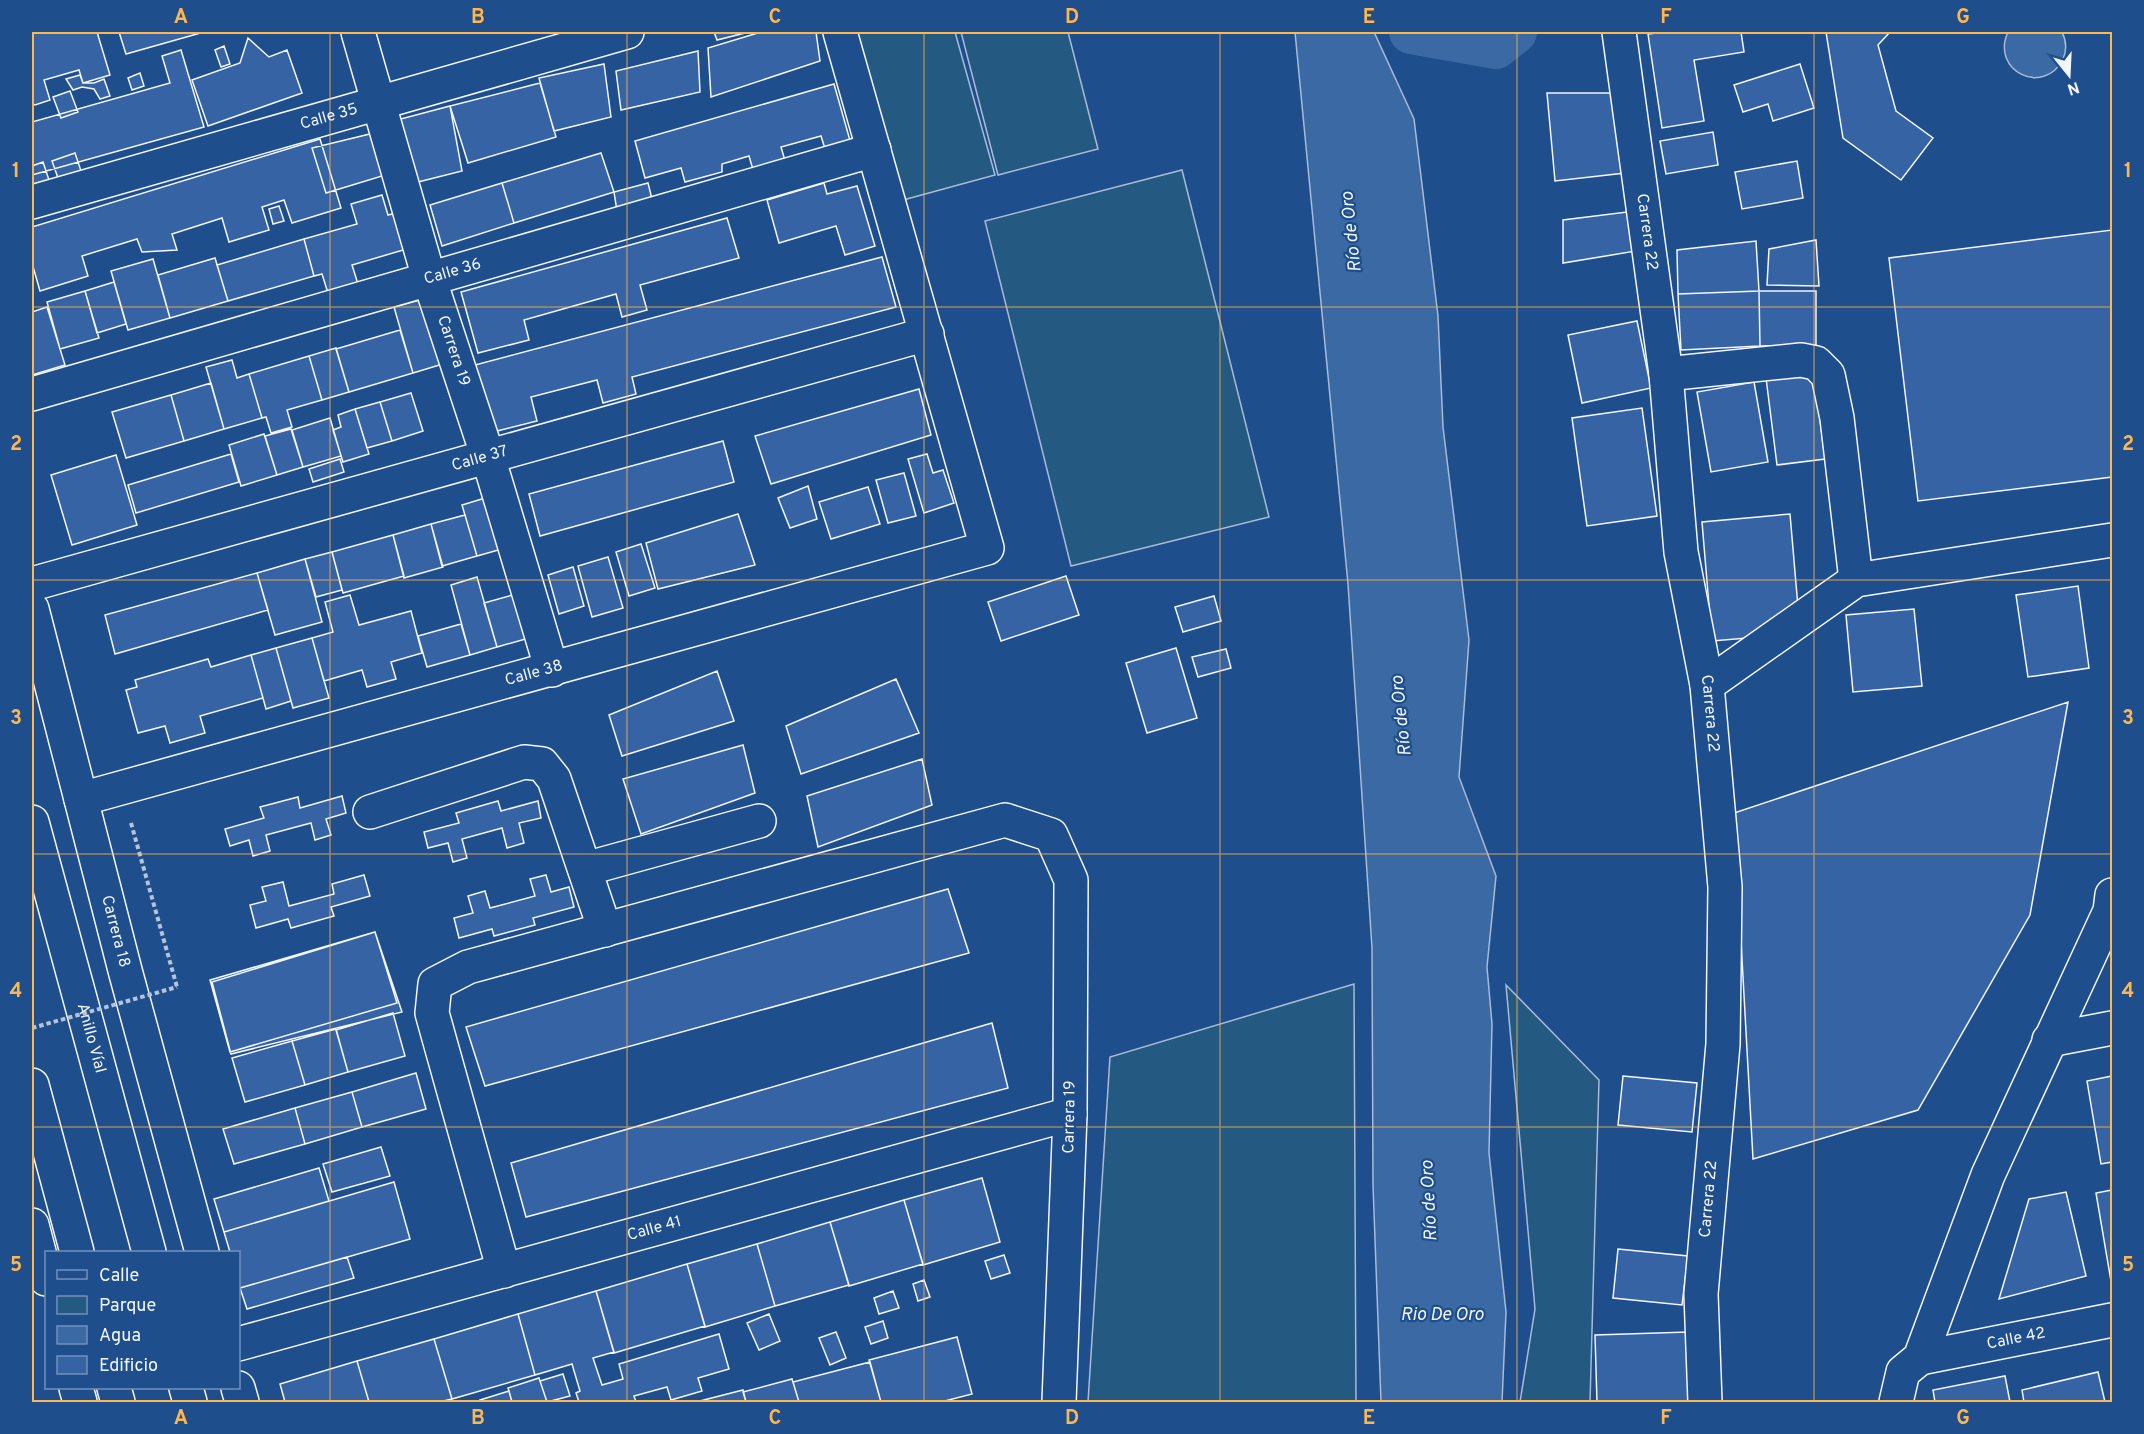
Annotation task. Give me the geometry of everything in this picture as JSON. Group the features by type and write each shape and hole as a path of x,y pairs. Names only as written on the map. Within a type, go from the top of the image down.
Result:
{"main road":[{"name":"Carrera 19","path":"358,32 429,278 488,457 552,670"},
{"name":"Calle 35","path":"32,202 627,32"},
{"path":"840,32 927,334"},
{"name":"Carrera 22","path":"1620,32 1666,374 1681,552 1707,685 1725,887 1723,1044 1701,1294 1704,1402"},
{"name":"Calle 36","path":"32,394 874,150"},
{"name":"Calle 37","path":"32,584 927,334"},
{"name":"Calle 38","path":"81,799 987,548 927,334"},
{"path":"1666,374 1801,360 1816,363 1828,375 1837,417 1856,580"},
{"path":"1707,685 1856,580 2112,540"},
{"name":"Carrera 18","path":"32,609 202,1251"},
{"path":"370,812 524,762 542,764 554,779 605,930 468,967 435,984 432,1013 504,1271"},
{"name":"Carrera 19","path":"605,930 1005,820 1051,835 1071,880 1070,1114 1059,1402"},
{"path":"585,869 759,821"},
{"name":"Anillo Víal","path":"32,822 149,1251"},
{"path":"1896,1402 1903,1372 1920,1358 1988,1175 2110,911 2112,895"},
{"path":"2049,1040 2112,1028"},
{"path":"32,1085 77,1251"},
{"name":"Calle 41","path":"240,1343 1070,1114"},
{"path":"34,1241 45,1276"},
{"name":"Calle 42","path":"1920,1358 2112,1320"}],"path":[{"path":"32,1028 177,987"}],"green space":[{"path":"857,32 955,32 995,175 903,200"},
{"path":"961,32 1068,32 1098,149 998,175"},
{"path":"1182,170 1269,517 1071,566 985,221"},
{"path":"1354,984 1356,1402 1088,1402 1110,1057"},
{"path":"1506,985 1599,1080 1590,1402 1520,1402 1535,1309"}],"water":[{"name":"Rio De Oro","path":"1295,32 1374,32 1414,119 1438,316 1443,427 1469,640 1459,777 1496,876 1487,967 1492,1024 1489,1153 1506,1312 1502,1402 1381,1402 1373,1185 1372,948 1348,584"},
{"path":"2008,32 2062,32 2066,45 2063,59 2054,70 2044,76 2033,77 2022,74 2012,68 2006,58 2004,46"}],"building":[{"path":"32,32 97,32 110,75 83,83 79,70 44,80 50,100 35,105 32,103"},
{"path":"119,32 204,32 126,54"},
{"path":"714,32 749,32 717,40"},
{"path":"761,32 816,32 820,61 711,97 708,48"},
{"path":"1741,32 1744,52 1694,60 1704,121 1662,128 1648,34"},
{"path":"1826,32 1890,32 1878,45 1896,111 1933,138 1901,180 1843,138"},
{"path":"248,38 269,57 287,50 302,93 208,126 192,80 240,63"},
{"path":"224,46 230,64 221,67 215,50"},
{"path":"181,50 204,127 32,175 32,122 170,83 162,56"},
{"path":"698,51 700,92 621,110 616,71"},
{"path":"604,64 611,117 554,131 539,78"},
{"path":"1800,64 1814,108 1773,121 1768,104 1743,112 1734,85"},
{"path":"140,73 144,86 132,90 128,78"},
{"path":"80,75 83,83 94,83 104,79 110,96 100,99 94,89 82,87 73,90 66,79"},
{"path":"540,83 556,137 468,163 450,106"},
{"path":"834,84 851,144 826,152 821,136 781,147 786,164 754,173 749,156 722,164 722,172 685,182 681,168 645,178 635,141"},
{"path":"70,91 78,112 61,118 53,97"},
{"path":"1547,93 1611,93 1625,173 1555,181"},
{"path":"450,106 462,171 414,183 397,120"},
{"path":"1713,132 1718,165 1666,174 1660,141"},
{"path":"374,133 382,176 326,193 312,148"},
{"path":"320,139 341,208 292,223 284,200 262,207 269,230 229,242 222,218 172,234 177,250 142,252 137,239 82,256 88,276 40,291 32,263 32,227"},
{"path":"75,153 81,171 58,178 52,161"},
{"path":"601,153 614,192 514,223 502,183"},
{"path":"1797,161 1803,198 1742,209 1735,172"},
{"path":"43,162 49,180 32,186 32,166"},
{"path":"502,183 514,223 442,246 430,205"},
{"path":"648,183 653,203 617,211 614,192"},
{"path":"824,183 827,194 857,186 875,246 845,255 836,226 779,243 767,200"},
{"path":"382,195 388,215 400,212 410,248 352,265 358,284 328,293 322,274 314,276 304,239 357,224 351,204"},
{"path":"279,206 284,221 273,224 269,209"},
{"path":"1627,212 1636,251 1563,263 1563,220"},
{"path":"727,218 739,258 640,285 647,310 622,317 616,294 524,320 529,340 478,353 461,292"},
{"path":"2112,230 2112,477 1918,501 1889,258"},
{"path":"304,239 314,276 228,301 217,265"},
{"path":"1816,240 1819,286 1767,285 1769,249"},
{"path":"1756,241 1759,291 1678,294 1677,250"},
{"path":"882,257 896,307 632,377 636,394 603,403 597,380 531,397 537,421 493,432 475,365"},
{"path":"215,258 228,301 170,318 158,275"},
{"path":"153,259 170,318 128,330 111,271"},
{"path":"114,282 126,324 97,333 85,291"},
{"path":"85,291 99,338 60,349 47,302"},
{"path":"1759,291 1816,291 1816,345 1760,346"},
{"path":"1759,291 1760,346 1681,350 1678,294"},
{"path":"427,298 446,363 413,373 394,307"},
{"path":"47,307 65,365 32,375 32,312"},
{"path":"1637,321 1651,388 1582,403 1568,335"},
{"path":"400,330 413,373 349,392 336,349"},
{"path":"336,348 349,392 322,400 309,356"},
{"path":"309,356 322,400 287,410 292,427 271,433 266,417 262,418 249,374"},
{"path":"232,360 237,378 249,374 262,418 224,429 206,367"},
{"path":"1814,372 1825,459 1777,465 1766,378"},
{"path":"1754,382 1768,462 1711,472 1697,392"},
{"path":"211,383 224,429 184,441 171,395"},
{"path":"919,389 931,435 771,484 755,436"},
{"path":"411,393 423,431 392,441 380,402"},
{"path":"171,395 184,441 126,458 112,412"},
{"path":"380,402 392,441 367,448 355,409"},
{"path":"1642,408 1657,516 1587,526 1572,418"},
{"path":"355,409 369,454 343,462 333,430 341,427 338,415"},
{"path":"330,418 341,456 303,467 292,430"},
{"path":"291,429 303,467 277,475 265,436"},
{"path":"264,434 277,475 241,486 229,445"},
{"path":"723,441 734,482 540,536 529,494"},
{"path":"231,454 239,482 136,513 128,485"},
{"path":"927,454 933,473 943,470 954,503 924,513 908,459"},
{"path":"116,455 137,525 72,545 51,475"},
{"path":"340,459 344,472 313,482 309,469"},
{"path":"904,473 916,516 888,523 876,480"},
{"path":"808,486 817,519 790,528 778,498"},
{"path":"868,487 880,524 831,539 819,502"},
{"path":"495,495 509,547 477,556 462,505"},
{"path":"738,514 755,565 658,589 646,543"},
{"path":"1790,514 1798,607 1759,637 1712,641 1702,522"},
{"path":"465,515 477,556 442,566 431,524"},
{"path":"431,524 443,567 404,578 393,535"},
{"path":"393,535 404,576 343,593 332,552"},
{"path":"641,544 655,588 629,596 616,552"},
{"path":"332,552 342,590 316,597 305,559"},
{"path":"608,557 623,608 592,617 578,566"},
{"path":"305,559 322,622 275,635 257,573"},
{"path":"573,567 584,606 559,614 548,575"},
{"path":"257,573 268,610 115,654 105,615"},
{"path":"1066,576 1079,615 1001,641 988,602"},
{"path":"477,577 497,647 470,655 451,585"},
{"path":"2078,586 2089,668 2028,677 2016,595"},
{"path":"516,594 529,638 497,647 484,603"},
{"path":"350,595 359,625 411,611 422,653 391,662 396,679 367,687 362,670 324,681 312,638 333,632 325,602"},
{"path":"1214,596 1221,621 1183,632 1175,607"},
{"path":"1914,609 1922,686 1853,692 1846,615"},
{"path":"461,624 470,655 427,667 418,636"},
{"path":"312,638 329,698 293,708 276,648"},
{"path":"276,648 291,701 266,709 251,655"},
{"path":"1176,648 1197,718 1147,733 1126,663"},
{"path":"1226,649 1231,668 1198,677 1192,657"},
{"path":"251,655 263,698 200,716 205,733 170,743 165,726 138,733 126,690 137,687 135,680 208,659 211,667"},
{"path":"717,671 734,721 622,756 609,715"},
{"path":"896,679 919,733 801,774 786,726"},
{"path":"2068,702 2030,915 1918,1110 1753,1159 1734,813"},
{"path":"743,745 755,793 641,834 623,779"},
{"path":"922,759 932,805 818,847 807,796"},
{"path":"342,796 346,813 326,819 331,835 315,840 311,823 266,835 270,851 253,856 249,840 230,846 225,829 264,818 260,807 298,797 300,808"},
{"path":"498,801 501,811 538,801 541,818 519,823 524,843 507,848 502,828 462,839 467,858 453,862 448,843 428,848 424,832 459,823 456,813"},
{"path":"364,875 370,896 331,907 334,916 291,928 288,919 256,928 250,905 266,901 262,887 283,882 289,906 334,894 332,884"},
{"path":"546,875 551,892 569,887 574,907 533,918 535,925 494,936 492,929 459,938 454,918 473,913 468,896 485,891 490,908 535,896 530,879"},
{"path":"948,889 969,953 485,1086 466,1027"},
{"path":"375,932 397,1003 230,1052 210,980"},
{"path":"375,932 402,1012 231,1054 212,982"},
{"path":"393,1013 405,1056 348,1072 336,1030"},
{"path":"992,1023 1008,1088 526,1217 511,1163"},
{"path":"336,1029 348,1072 305,1085 292,1041"},
{"path":"292,1041 305,1085 245,1102 232,1058"},
{"path":"416,1073 426,1109 362,1127 352,1092"},
{"path":"1623,1076 1697,1083 1692,1132 1618,1125"},
{"path":"2112,1076 2112,1162 2101,1164 2087,1081"},
{"path":"352,1092 362,1127 305,1144 295,1108"},
{"path":"295,1108 305,1144 234,1164 223,1129"},
{"path":"381,1147 390,1176 332,1192 323,1164"},
{"path":"319,1168 329,1201 224,1232 214,1199"},
{"path":"982,1178 1000,1242 923,1265 904,1200"},
{"path":"394,1182 410,1239 240,1288 240,1251 230,1251 224,1232"},
{"path":"2112,1190 2112,1287 2096,1193"},
{"path":"2066,1192 2086,1276 1999,1299 2029,1199"},
{"path":"904,1200 923,1264 849,1286 830,1222"},
{"path":"830,1222 849,1285 775,1306 757,1244"},
{"path":"757,1244 775,1306 705,1327 687,1264"},
{"path":"1618,1249 1688,1256 1682,1305 1613,1298"},
{"path":"1004,1255 1010,1273 991,1279 985,1261"},
{"path":"347,1257 354,1278 247,1309 240,1288"},
{"path":"687,1264 705,1326 614,1353 596,1291"},
{"path":"924,1280 930,1297 918,1301 913,1284"},
{"path":"596,1291 614,1352 593,1358 602,1385 623,1379 619,1364 719,1334 729,1369 698,1378 702,1391 671,1400 667,1387 634,1396 636,1402 579,1402 576,1393 580,1391 572,1364 535,1375 518,1314"},
{"path":"893,1291 899,1308 879,1314 874,1298"},
{"path":"518,1314 535,1375 452,1399 434,1339"},
{"path":"769,1314 780,1341 759,1350 747,1323"},
{"path":"883,1321 888,1338 871,1344 865,1327"},
{"path":"836,1332 846,1358 830,1365 819,1338"},
{"path":"1688,1332 1691,1402 1597,1402 1595,1335"},
{"path":"957,1337 972,1394 941,1402 881,1402 869,1360"},
{"path":"434,1339 452,1399 439,1402 369,1402 357,1361"},
{"path":"357,1361 369,1402 285,1402 280,1384"},
{"path":"870,1362 881,1402 799,1402 793,1382"},
{"path":"2098,1372 2105,1402 2024,1402 2022,1390"},
{"path":"563,1374 570,1396 547,1402 540,1381"},
{"path":"2005,1376 2010,1402 1935,1402 1933,1390"},
{"path":"539,1378 547,1402 512,1402 508,1388"},
{"path":"792,1379 799,1402 746,1402 743,1392"},
{"path":"743,1390 746,1402 696,1402"},
{"path":"509,1391 512,1402 481,1402 480,1400"}],"waterway":[{"path":"1411,32 1496,47 1515,32"}],"water label":[{"name":"Río de Oro","path":"1352,232"},
{"name":"Río de Oro","path":"1402,716"},
{"name":"Río de Oro","path":"1430,1201"}]}
